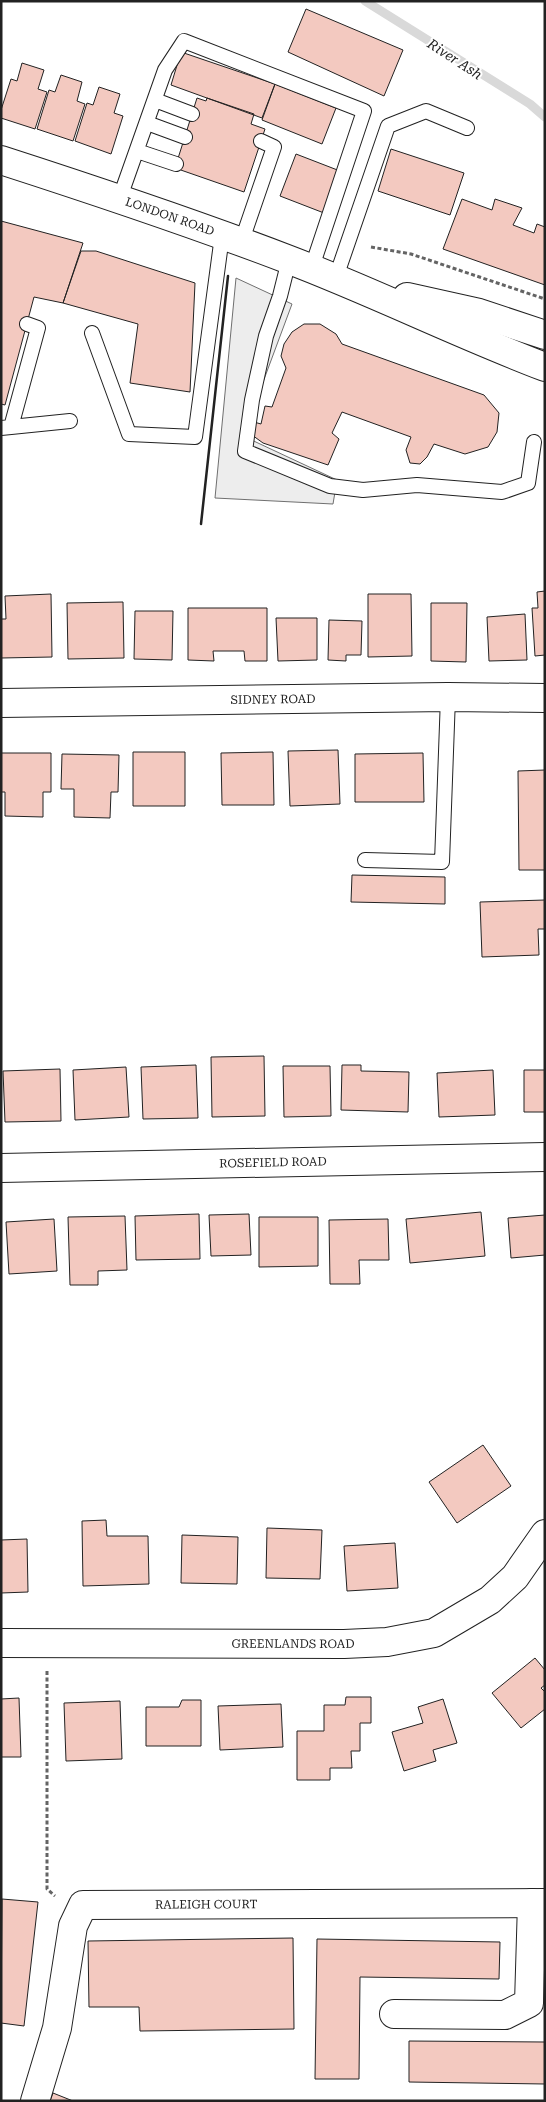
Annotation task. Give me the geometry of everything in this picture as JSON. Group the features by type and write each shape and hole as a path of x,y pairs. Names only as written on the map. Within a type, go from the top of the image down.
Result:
{"street":[{"name":"LONDON ROAD","path":"1,160 119,200 312,270 497,349 545,367"},
{"name":"LONDON ROAD","path":"312,270 479,313 545,335"},
{"name":"SIDNEY ROAD","path":"1,703 448,697 545,698"},
{"name":"ROSEFIELD ROAD","path":"1,1168 545,1157"},
{"name":"GREENLANDS ROAD","path":"1,1643 344,1644 387,1642 434,1633 490,1600 515,1577 545,1534"},
{"name":"RALEIGH COURT","path":"77,1917 82,1905 539,1903 529,2003 505,2014 394,2014"},
{"path":"35,2101 57,2028 73,1926 77,1917"}],"lane":[{"path":"119,200 165,70 184,41 364,111 312,270"},
{"path":"155,100 192,114"},
{"path":"467,128 426,111 388,126 347,243 280,296 266,336 252,400 245,451 330,486 363,490 417,485 502,492 528,483 534,442"},
{"path":"146,123 184,138"},
{"path":"92,333 129,434 195,437 232,240 260,166 274,147 261,141"},
{"path":"137,151 176,164"},
{"path":"27,324 38,328 6,427 70,421"},
{"path":"365,860 442,862 448,697"}],"path":[{"path":"347,243 411,254 545,299"},
{"path":"47,1642 47,1889 77,1917"}],"shaded area":[{"path":"236,278 292,304 243,436 337,480 333,504 215,498"}],"building":[{"path":"306,9 403,50 384,96 288,52"},
{"path":"181,52 275,84 262,118 171,85"},
{"path":"22,63 44,70 38,89 47,92 35,129 1,118 1,110 11,79 17,81"},
{"path":"61,75 82,82 77,101 85,104 73,141 37,129 49,90 55,92"},
{"path":"275,84 336,108 322,144 262,120"},
{"path":"99,87 120,94 114,113 123,116 111,154 75,141 87,103 93,105"},
{"path":"197,98 206,101 207,98 254,114 251,124 265,129 244,192 175,168"},
{"path":"391,149 464,173 450,215 378,191"},
{"path":"296,154 340,171 324,213 280,196"},
{"path":"462,199 492,210 495,199 522,208 513,225 534,233 537,224 545,227 545,285 443,249"},
{"path":"1,221 83,243 63,303 34,297 5,405 1,404"},
{"path":"81,251 96,251 195,283 190,392 130,383 138,324 63,303"},
{"path":"304,324 320,324 336,334 342,344 484,395 499,413 497,432 488,447 465,454 434,444 427,457 420,464 410,463 406,450 411,437 342,412 332,433 339,439 328,465 263,443 252,435 254,422 261,424 265,406 272,407 286,368 281,356 284,344 292,332"},
{"path":"545,591 545,655 535,656 532,608 538,608 537,592"},
{"path":"51,594 52,657 1,658 1,619 6,619 5,596"},
{"path":"368,594 411,594 412,656 368,657"},
{"path":"123,602 124,658 68,659 67,603"},
{"path":"431,603 467,603 466,662 431,661"},
{"path":"188,608 267,608 267,661 245,661 244,651 213,651 214,661 188,660"},
{"path":"135,611 173,611 172,660 134,659"},
{"path":"525,614 527,660 489,661 487,617"},
{"path":"276,618 317,618 317,660 278,661"},
{"path":"329,620 362,621 361,655 346,655 346,661 328,660"},
{"path":"338,750 340,804 290,806 288,751"},
{"path":"133,752 185,752 185,806 133,806"},
{"path":"273,752 274,805 222,805 221,753"},
{"path":"1,753 51,753 51,792 43,792 43,817 5,816 5,792 1,792"},
{"path":"423,753 424,802 355,802 355,754"},
{"path":"62,754 119,755 118,792 111,792 110,818 74,817 74,789 61,789"},
{"path":"545,770 545,870 519,870 518,771"},
{"path":"352,875 445,877 445,904 351,902"},
{"path":"545,900 545,929 538,929 539,955 482,957 480,902"},
{"path":"264,1056 265,1116 212,1117 211,1057"},
{"path":"196,1065 198,1118 143,1119 141,1067"},
{"path":"342,1065 361,1065 361,1071 409,1072 408,1112 341,1110"},
{"path":"283,1066 330,1066 331,1116 284,1117"},
{"path":"126,1067 129,1117 75,1120 73,1070"},
{"path":"60,1069 61,1121 5,1122 3,1071"},
{"path":"493,1070 495,1115 439,1117 437,1073"},
{"path":"524,1070 545,1070 545,1112 524,1112"},
{"path":"481,1212 485,1256 410,1263 406,1219"},
{"path":"199,1214 200,1259 136,1260 135,1216"},
{"path":"249,1214 251,1255 211,1256 209,1215"},
{"path":"545,1215 545,1255 511,1258 508,1218"},
{"path":"125,1216 127,1270 98,1271 98,1285 70,1285 68,1217"},
{"path":"259,1217 318,1217 318,1266 259,1267"},
{"path":"54,1219 57,1271 9,1274 6,1222"},
{"path":"388,1219 389,1260 359,1260 360,1284 330,1284 329,1220"},
{"path":"483,1445 511,1486 457,1523 429,1482"},
{"path":"106,1520 107,1536 148,1536 149,1584 83,1586 82,1521"},
{"path":"267,1528 322,1530 320,1579 266,1578"},
{"path":"182,1535 238,1537 237,1584 181,1583"},
{"path":"27,1539 28,1592 1,1593 1,1540"},
{"path":"395,1543 398,1588 347,1591 344,1546"},
{"path":"535,1658 545,1670 545,1685 541,1688 545,1692 545,1709 521,1728 492,1693"},
{"path":"346,1697 371,1697 371,1723 360,1723 360,1751 351,1751 352,1768 330,1768 330,1780 297,1780 297,1731 324,1731 324,1705 345,1705"},
{"path":"19,1698 21,1757 1,1757 1,1699"},
{"path":"443,1699 457,1743 433,1750 436,1761 404,1771 392,1732 423,1723 418,1707"},
{"path":"182,1700 201,1700 201,1746 146,1746 146,1707 179,1707"},
{"path":"120,1701 122,1759 66,1761 64,1703"},
{"path":"281,1704 283,1747 220,1750 218,1706"},
{"path":"2,1899 38,1902 24,2026 1,2023"},
{"path":"293,1938 294,2029 140,2031 139,2007 89,2007 88,1941"},
{"path":"317,1939 500,1942 499,1979 360,1977 359,2079 315,2079"},
{"path":"409,2041 545,2042 545,2084 409,2082"},
{"path":"53,2093 73,2101 50,2101"}],"waterway":[{"name":"River Ash","path":"365,1 530,104 545,117"}],"wall":[{"path":"201,524 228,276"}]}
